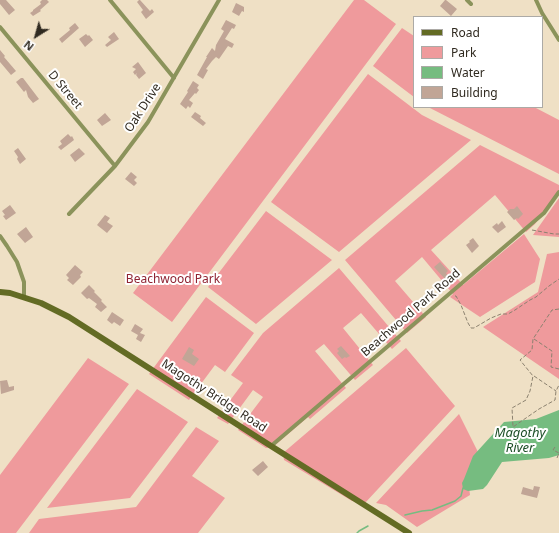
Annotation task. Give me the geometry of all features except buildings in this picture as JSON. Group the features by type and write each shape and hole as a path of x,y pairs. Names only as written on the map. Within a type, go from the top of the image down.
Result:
{"main road":[{"name":"Magothy Bridge Road","path":"0,292 10,293 41,303 69,317 409,533"}],"street":[{"path":"110,0 174,78"},
{"name":"Oak Drive","path":"69,214 115,166 148,122 219,0"},
{"path":"467,0 471,4"},
{"path":"536,0 559,40"},
{"name":"D Street","path":"0,27 115,166"},
{"name":"Beachwood Park Road","path":"271,446 544,213 559,192"},
{"path":"0,236 17,262 24,282 24,297"}],"path":[{"path":"529,229 559,234"},
{"path":"445,298 456,296 461,304 468,323 471,328 474,328 492,318 502,314 508,314 515,310 536,297 559,279"},
{"path":"556,391 533,376 520,360 532,350 533,339 552,310 559,309"},
{"path":"533,339 552,351 551,367 559,369"},
{"path":"533,376 530,391 526,400 512,408 513,427 555,400 556,391 559,385"},
{"path":"555,447 553,450 559,453 557,458"}],"green space":[{"name":"Beachwood Park","path":"354,0 364,0 396,24 172,322 133,293"},
{"path":"402,28 413,35 413,96 373,66"},
{"path":"368,74 422,115 471,140 339,252 271,202"},
{"path":"430,108 536,108 559,120 559,174"},
{"path":"480,145 559,185 559,192 535,224 526,232 495,195 431,250 463,285 524,234 540,259 535,282 480,317 450,297 453,294 422,257 395,281 426,317 407,333 345,260"},
{"path":"559,198 559,237 533,235"},
{"name":"Beachwood Park","path":"266,211 332,260 256,324 208,287"},
{"path":"559,252 559,379 483,327 538,292 547,254"},
{"path":"339,268 401,341 392,349 361,313 343,328 373,365 355,380 324,344 315,351 346,388 310,419 308,417 273,447 266,448 238,430 263,397 253,390 228,424 217,418 243,383 231,375 263,333"},
{"name":"Beachwood Park","path":"206,297 254,333 225,372 215,365 189,400 149,374"},
{"path":"406,348 455,406 365,503 352,501 284,460 283,453"},
{"path":"88,358 129,384 16,533 0,533 0,475"},
{"path":"137,389 188,422 130,498 47,508"},
{"path":"459,414 482,460 467,472 470,495 417,527 386,505 376,503"},
{"path":"196,427 219,441 192,476 225,498 198,533 29,533 39,519 136,507"}],"water":[{"name":"Magothy River","path":"559,410 559,455 549,458 502,462 483,489 468,491 463,489 462,483 473,456 504,422 536,419"}],"waterway":[{"path":"405,515 432,510 455,501 461,496 463,488"},
{"path":"357,533 368,526"}]}
